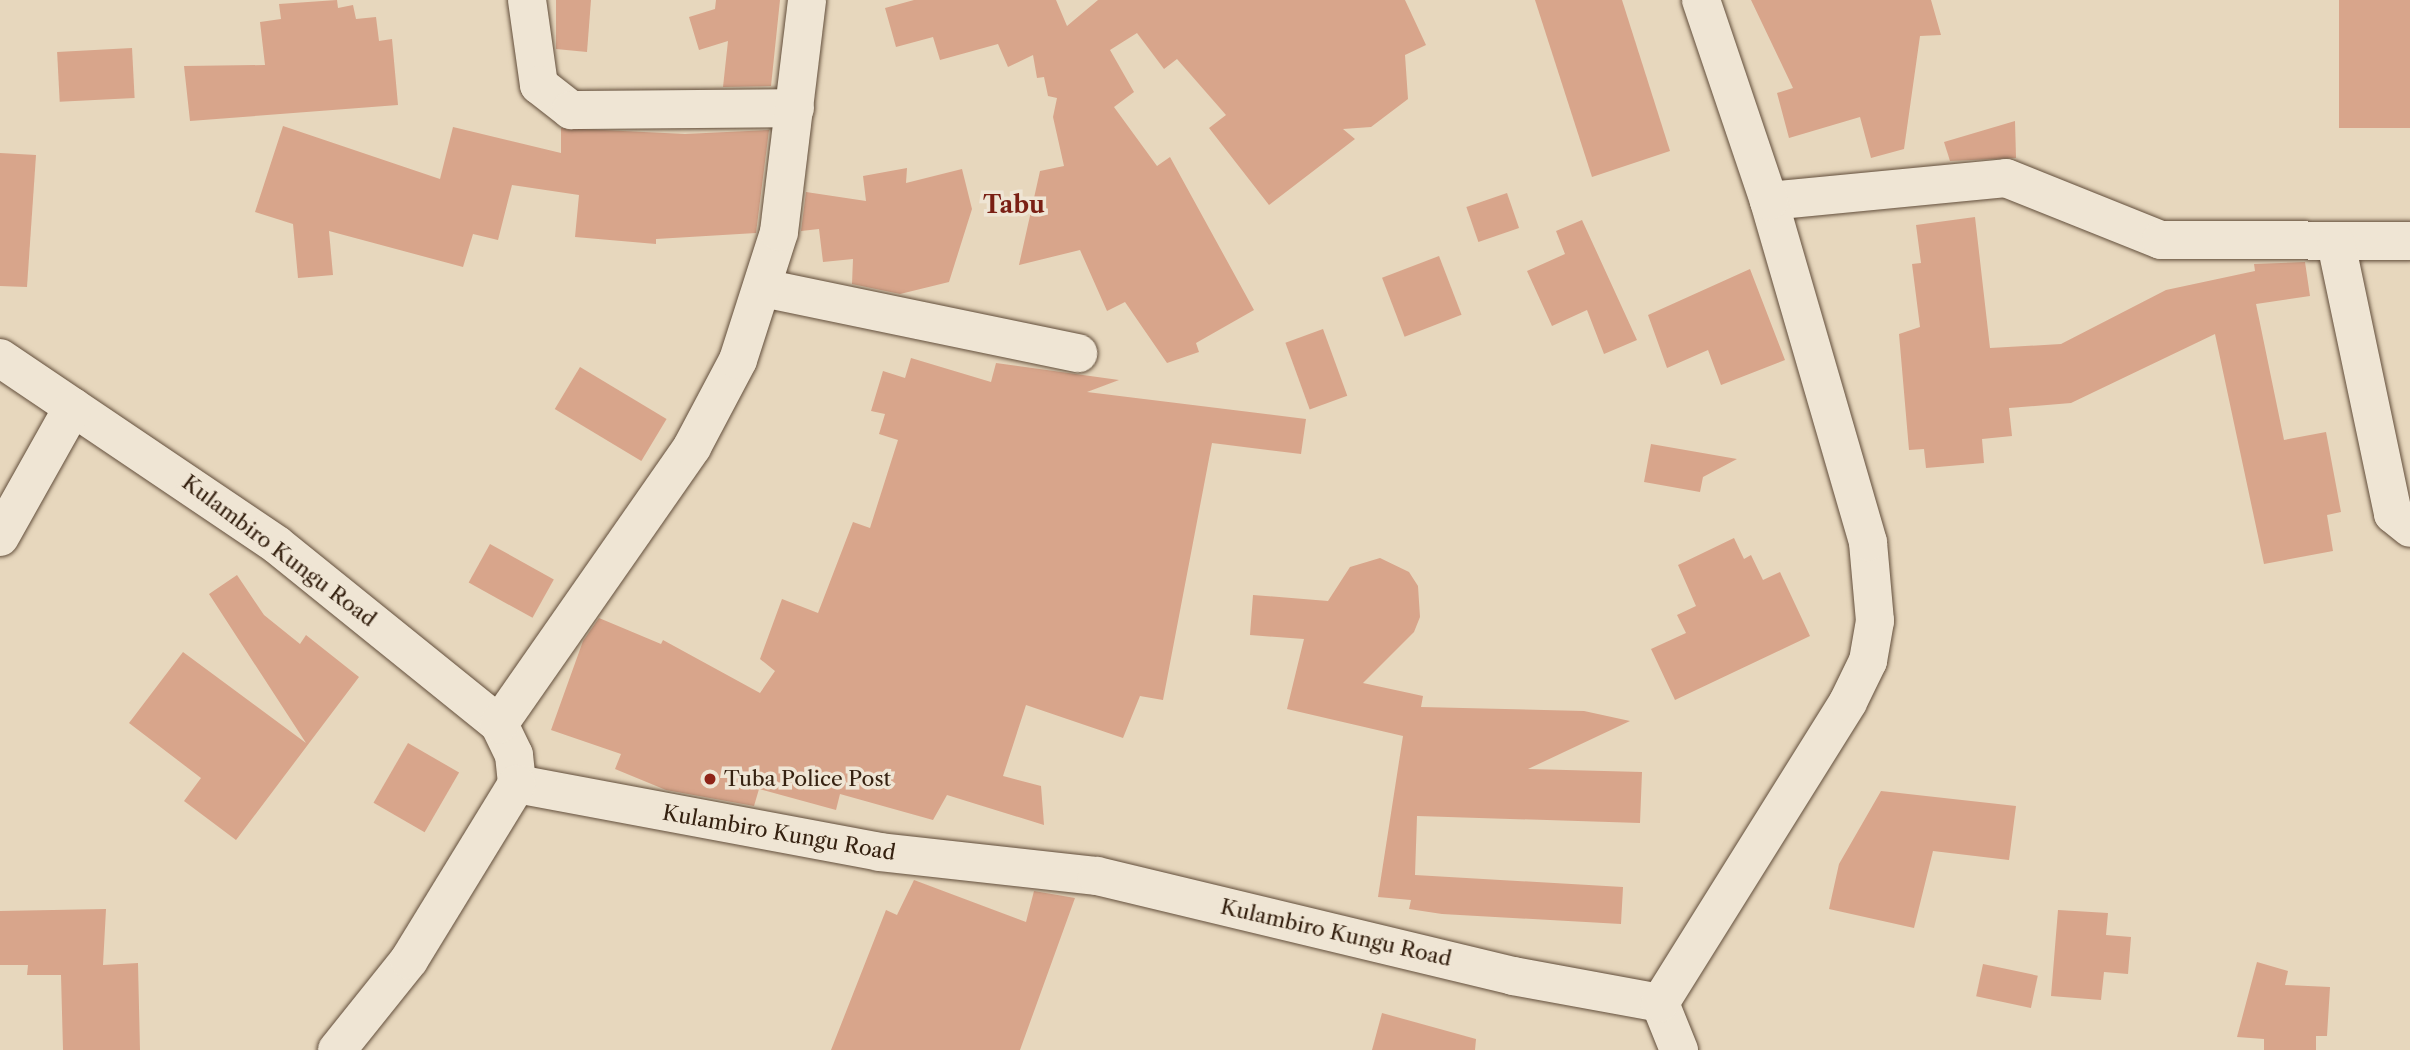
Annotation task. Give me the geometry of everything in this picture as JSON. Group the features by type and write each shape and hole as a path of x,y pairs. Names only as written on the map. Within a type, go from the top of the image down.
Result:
{"street":[{"path":"527,0 539,85 571,110 795,108"},
{"path":"499,724 692,447 738,360 779,232 807,0"},
{"path":"1679,1050 1660,1003 1848,702 1868,661 1875,621 1868,542 1769,201 1701,0"},
{"path":"1769,201 2018,179 2161,240 2290,237 2336,243 2410,241"},
{"path":"2336,243 2393,514 2410,528"},
{"path":"763,288 1078,353"},
{"name":"Kulambiro Kungu Road","path":"0,358 277,545 499,724 514,755 517,784 879,852 1097,876 1513,976 1660,1003"},
{"path":"0,537 73,407"},
{"path":"337,1050 409,960 517,784"}],"building":[{"path":"337,0 338,8 353,5 356,19 376,17 379,41 392,39 398,105 190,121 184,66 265,65 260,22 281,19 279,4"},
{"path":"556,0 591,0 587,52 556,49"},
{"path":"716,0 780,0 771,86 723,87 728,41 699,50 689,17 715,9"},
{"path":"914,0 1056,0 1067,26 1098,0 1405,0 1426,45 1405,55 1408,99 1371,127 1343,129 1355,139 1269,205 1209,128 1226,115 1177,59 1164,69 1137,33 1110,50 1134,92 1114,107 1157,166 1170,157 1254,310 1196,343 1199,352 1167,363 1125,302 1107,311 1080,250 1019,265 1040,171 1064,166 1053,117 1057,98 1048,96 1044,77 1037,78 1033,55 1008,67 998,44 940,60 933,37 896,47 885,8"},
{"path":"1535,0 1622,0 1670,151 1592,177"},
{"path":"1751,0 1931,0 1941,35 1920,36 1904,149 1871,158 1860,117 1789,138 1777,93 1793,88"},
{"path":"2339,0 2410,0 2410,128 2339,128"},
{"path":"132,48 135,98 60,102 57,52"},
{"path":"2015,121 2016,158 1950,161 1944,142"},
{"path":"283,126 440,179 453,127 561,153 561,128 685,134 769,130 756,233 656,239 656,244 575,237 579,195 512,185 498,240 473,234 463,267 329,231 333,275 298,278 293,224 255,212"},
{"path":"0,153 36,155 27,287 0,286"},
{"path":"907,168 906,183 962,169 972,209 949,282 900,294 852,284 853,259 823,262 819,229 801,231 806,192 866,201 863,176"},
{"path":"1507,193 1519,228 1478,242 1466,207"},
{"path":"1975,217 1990,348 2061,344 2166,290 2255,271 2254,264 2305,262 2310,296 2256,304 2284,440 2326,432 2341,512 2327,515 2333,551 2264,564 2215,334 2071,403 2009,408 2012,436 1982,439 1984,463 1926,468 1924,449 1909,450 1899,334 1920,327 1912,264 1921,263 1916,225"},
{"path":"1582,220 1637,340 1604,354 1587,310 1552,326 1527,271 1565,254 1556,231"},
{"path":"1439,256 1462,315 1405,337 1382,278"},
{"path":"1750,269 1785,360 1721,385 1708,350 1667,368 1648,315"},
{"path":"1323,329 1347,396 1310,409 1285,343"},
{"path":"911,358 991,382 996,363 1119,380 1087,392 1306,419 1301,454 1212,443 1163,700 1140,696 1123,738 1026,705 1003,776 1041,786 1044,825 947,795 933,820 840,794 836,810 759,789 754,806 666,790 615,769 621,754 551,730 583,641 599,618 661,644 663,640 760,693 775,671 760,659 782,599 818,613 853,522 870,528 898,440 879,434 885,414 871,411 883,371 905,378"},
{"path":"580,367 667,419 641,461 555,409"},
{"path":"1651,444 1737,459 1703,477 1700,492 1644,482"},
{"path":"1734,538 1744,559 1751,555 1763,580 1780,572 1810,636 1675,700 1651,649 1686,633 1677,615 1696,606 1678,565"},
{"path":"490,544 554,579 533,618 469,582"},
{"path":"1380,558 1409,572 1418,586 1420,617 1414,632 1363,683 1423,696 1421,707 1584,711 1630,721 1528,769 1642,772 1640,823 1417,816 1415,875 1623,887 1621,924 1442,914 1409,909 1411,900 1378,897 1403,736 1287,709 1304,639 1250,635 1253,595 1328,601 1350,567"},
{"path":"237,575 264,615 300,644 306,635 359,677 236,840 184,801 201,778 129,723 183,652 306,743 209,594"},
{"path":"408,743 459,772 425,832 374,803"},
{"path":"1881,791 2016,806 2009,860 1933,851 1914,928 1829,909 1839,864"},
{"path":"914,880 1026,922 1034,891 1075,898 1020,1050 831,1050 886,910 897,915"},
{"path":"106,909 103,965 138,963 140,1050 63,1050 61,975 27,975 28,965 0,965 0,911"},
{"path":"2058,910 2108,913 2106,935 2131,937 2128,974 2104,972 2101,1000 2051,996"},
{"path":"2257,962 2288,971 2285,985 2330,987 2327,1036 2316,1036 2316,1050 2264,1050 2264,1039 2237,1037"},
{"path":"1983,964 2038,976 2031,1008 1976,996"},
{"path":"1382,1013 1476,1039 1475,1050 1372,1050"}],"place":[{"name":"Tuba Police Post","path":"710,779"}],"district":[{"name":"Tabu","path":"1014,205"}]}
